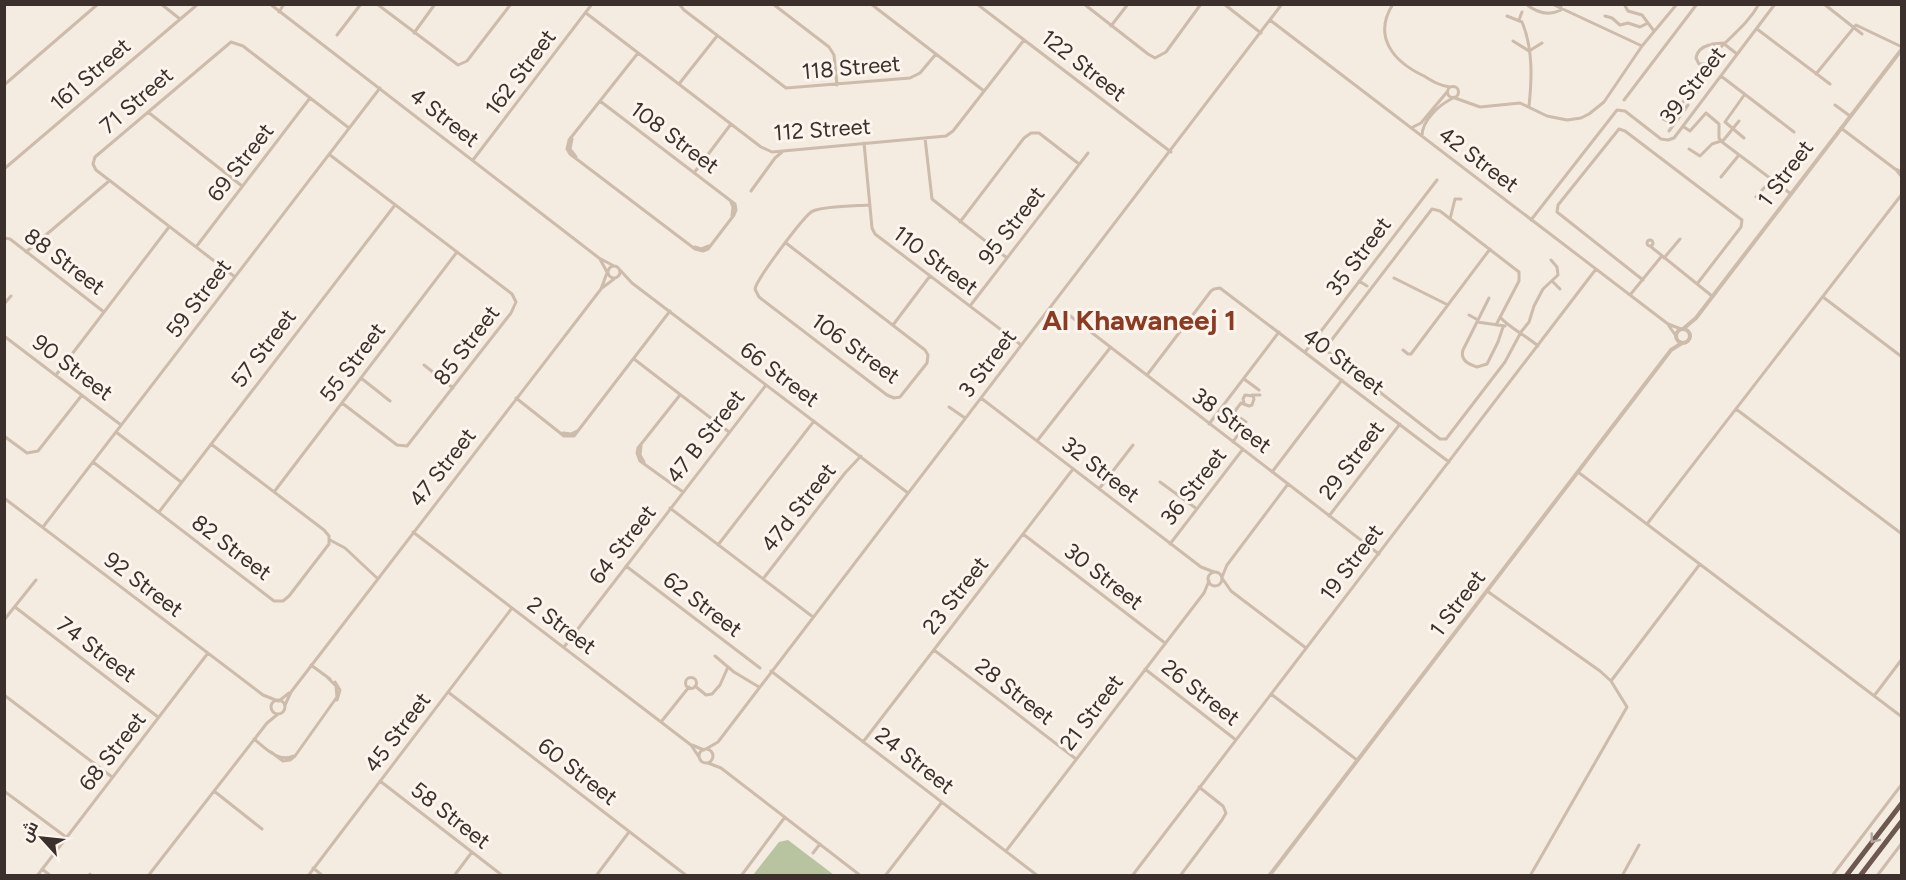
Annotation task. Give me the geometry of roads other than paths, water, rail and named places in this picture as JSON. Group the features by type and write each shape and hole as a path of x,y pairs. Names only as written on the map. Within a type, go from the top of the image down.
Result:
{"highway":[{"path":"1846,876 1902,804"},
{"path":"1860,876 1902,821"}],"street":[{"path":"4,85 98,4"},
{"path":"161,4 180,19"},
{"name":"161 Street","path":"4,169 198,4"},
{"name":"4 Street","path":"270,4 599,258 614,266"},
{"path":"279,12 285,4"},
{"path":"337,35 361,4"},
{"path":"377,4 455,64 462,65 511,4"},
{"path":"414,33 435,4"},
{"name":"162 Street","path":"473,160 592,4"},
{"name":"118 Street","path":"679,4 786,88 914,77 936,54"},
{"path":"773,4 829,47 834,55 837,85"},
{"path":"871,4 984,91"},
{"name":"122 Street","path":"977,4 1171,153"},
{"path":"1084,4 1151,57 1159,57 1166,52 1201,4"},
{"path":"1112,26 1128,4"},
{"path":"1224,4 1261,33"},
{"name":"3 Street","path":"713,756 718,742 771,671 1171,153 1282,4"},
{"path":"1394,4 1385,26 1390,49 1409,68 1448,90"},
{"path":"1526,4 1533,10 1549,14 1561,10"},
{"path":"1551,4 1642,46"},
{"path":"1561,4 1561,10"},
{"path":"1624,4 1628,11 1642,15 1654,31"},
{"path":"1448,90 1448,96 1480,107 1493,107 1514,102 1529,106 1546,116 1560,119 1574,119 1589,114 1604,102 1642,46 1677,4"},
{"name":"39 Street","path":"1624,100 1697,4"},
{"path":"1701,65 1710,60 1723,43 1741,29 1759,4"},
{"name":"39 Street","path":"1531,220 1615,112 1625,111 1664,140 1674,138 1775,4"},
{"path":"1824,4 1862,34"},
{"path":"1519,20 1522,12"},
{"name":"112 Street","path":"586,13 767,151 783,152 943,137 950,134 1024,40"},
{"path":"1507,16 1523,22 1527,34 1531,78 1529,106"},
{"path":"1605,16 1612,18 1620,25 1628,23 1640,27 1648,23"},
{"name":"42 Street","path":"1270,20 1668,324 1682,329"},
{"path":"1816,74 1853,27 1859,26 1902,48"},
{"path":"1757,29 1830,84"},
{"path":"679,84 717,36"},
{"path":"1513,41 1529,51"},
{"name":"71 Street","path":"235,276 109,181 94,167 95,157 231,42 243,46 350,128"},
{"path":"1737,54 1723,43 1703,47 1697,53 1696,58 1705,74 1704,83 1698,92 1678,106 1665,119 1673,125 1690,131 1706,113 1719,124 1721,141 1791,194"},
{"path":"1529,51 1542,44"},
{"path":"1710,44 1714,46 1716,52"},
{"name":"1 Street","path":"1689,333 1696,318 1712,296 1902,48"},
{"path":"600,101 638,53"},
{"path":"1721,76 1794,132"},
{"name":"59 Street","path":"43,527 380,88"},
{"path":"1410,128 1421,123 1448,90 1457,88 1463,100"},
{"path":"1422,136 1424,125 1433,113 1458,94"},
{"path":"1744,138 1725,121 1745,94"},
{"name":"69 Street","path":"196,247 310,98"},
{"name":"108 Street","path":"600,101 694,173 729,199 736,208 708,249 703,251 695,249 570,153 567,147 600,101"},
{"path":"1669,130 1688,105"},
{"path":"1835,105 1850,116"},
{"path":"148,112 243,186"},
{"path":"1689,149 1700,156 1712,144 1721,141 1739,121"},
{"path":"694,173 731,124"},
{"path":"1841,128 1902,172"},
{"path":"1643,280 1557,212 1558,205 1619,129 1625,131 1742,220 1742,226 1697,284"},
{"name":"95 Street","path":"960,222 1024,138 1031,133 1039,133 1079,164"},
{"path":"925,138 932,199 1007,258"},
{"name":"110 Street","path":"864,143 872,228 875,234 1021,345"},
{"path":"767,151 771,162"},
{"path":"751,190 771,162 783,152"},
{"name":"95 Street","path":"969,306 1088,153"},
{"name":"85 Street","path":"329,154 512,294 516,302 512,313 410,444 404,447 397,445 342,403"},
{"path":"1721,177 1739,155"},
{"path":"1896,169 1902,177"},
{"name":"35 Street","path":"1305,352 1437,180"},
{"path":"1756,197 1772,180"},
{"path":"26,252 109,181"},
{"path":"1647,524 1901,193"},
{"path":"1450,219 1455,198 1461,199"},
{"name":"57 Street","path":"159,512 395,205"},
{"path":"786,243 808,214 813,211 870,205"},
{"path":"1496,325 1520,275 1517,270 1438,209 1429,210 1369,287 1329,344 1327,351 1442,439 1448,438 1504,362 1529,322 1543,289 1552,282 1558,272 1551,260"},
{"path":"56,375 169,227"},
{"name":"88 Street","path":"4,238 10,239 104,312"},
{"path":"1630,295 1680,239"},
{"name":"106 Street","path":"786,243 925,350 928,359 902,395 894,398 887,395 759,297 755,289 756,283 786,243"},
{"path":"1650,246 1712,296"},
{"path":"1404,351 1411,354 1490,249"},
{"name":"55 Street","path":"274,492 457,252"},
{"name":"4 Street","path":"599,258 607,272"},
{"path":"614,266 620,270 620,275 615,279 607,272 614,266"},
{"name":"19 Street","path":"1132,876 1596,269"},
{"name":"66 Street","path":"620,270 632,283 908,493"},
{"name":"47 Street","path":"601,289 607,272"},
{"path":"893,325 930,276"},
{"path":"1394,278 1448,305"},
{"name":"47 Street","path":"285,705 291,692 311,665 516,398 601,289 615,279"},
{"name":"66 Street","path":"615,279 632,283"},
{"path":"1359,280 1369,287"},
{"path":"1552,282 1560,289"},
{"name":"40 Street","path":"1147,375 1211,291 1218,288 1226,291 1449,462"},
{"path":"4,304 11,296"},
{"path":"1823,297 1902,357"},
{"path":"1489,298 1462,353 1465,361 1476,367 1485,365 1498,342 1503,327"},
{"path":"516,398 561,432 569,437 574,436 670,311"},
{"name":"38 Street","path":"1065,312 1379,554"},
{"path":"1469,315 1477,321 1503,327 1508,325"},
{"path":"1500,316 1508,325 1538,346"},
{"name":"1 Street","path":"1682,329 1696,318"},
{"name":"42 Street","path":"1668,324 1676,337"},
{"path":"1682,329 1689,333 1689,339 1682,343 1676,337 1678,331 1682,329"},
{"path":"1209,424 1279,332"},
{"name":"90 Street","path":"4,336 121,425"},
{"name":"1 Street","path":"1671,351 1676,337"},
{"name":"1 Street","path":"1269,876 1671,351 1682,343"},
{"path":"1037,441 1110,347"},
{"path":"634,359 729,432"},
{"path":"424,365 454,388"},
{"path":"361,378 390,401"},
{"path":"1244,379 1259,390"},
{"path":"1272,472 1342,380"},
{"name":"47 B Street","path":"670,508 766,384"},
{"path":"4,436 27,453 38,451 82,395"},
{"path":"680,395 643,444 638,447 637,456 640,461 683,492"},
{"path":"1244,403 1252,405 1254,399 1252,395"},
{"path":"1244,403 1244,396 1260,395"},
{"name":"32 Street","path":"981,398 1170,544 1201,567 1215,572"},
{"path":"1233,442 1246,422 1235,412 1241,403 1244,403"},
{"path":"949,406 966,418"},
{"path":"1736,408 1902,534"},
{"path":"718,545 814,421"},
{"name":"29 Street","path":"1329,516 1400,424"},
{"path":"116,432 182,482"},
{"path":"211,444 327,533 330,540 345,548 377,578"},
{"path":"1099,489 1132,446"},
{"name":"36 Street","path":"1170,544 1243,449"},
{"name":"47d Street","path":"763,579 861,456"},
{"name":"82 Street","path":"93,462 274,601 286,599 330,540"},
{"name":"23 Street","path":"863,742 1073,469"},
{"path":"1578,472 1902,717"},
{"path":"1160,482 1197,509"},
{"path":"1216,585 1221,583 1227,565 1288,484"},
{"name":"92 Street","path":"4,498 263,695 278,701"},
{"name":"64 Street","path":"564,647 670,508 813,617"},
{"name":"2 Street","path":"413,532 691,745 699,756"},
{"name":"30 Street","path":"1023,534 1165,644"},
{"path":"1611,681 1700,564"},
{"path":"1227,565 1209,575 1209,580 1231,591 1306,648"},
{"name":"62 Street","path":"626,566 760,668"},
{"name":"32 Street","path":"1201,567 1209,580"},
{"path":"1215,572 1220,574 1231,591"},
{"path":"4,620 36,580"},
{"name":"21 Street","path":"1006,851 1204,593 1209,580"},
{"name":"21 Street","path":"1204,593 1216,585"},
{"path":"1487,591 1594,666 1611,681 1626,703 1626,711 1530,876"},
{"name":"74 Street","path":"15,607 159,717"},
{"name":"45 Street","path":"308,876 512,608"},
{"name":"28 Street","path":"934,650 1076,759"},
{"name":"68 Street","path":"37,876 208,653"},
{"path":"715,656 728,668 759,687"},
{"path":"1874,696 1902,659"},
{"path":"254,739 281,758 288,758 298,750 338,693 335,685 311,665"},
{"path":"695,686 706,695 712,694 720,685 728,668"},
{"name":"26 Street","path":"1145,669 1236,740"},
{"name":"24 Street","path":"771,671 1038,876"},
{"path":"690,677 697,682 695,686 692,689 685,683 690,677"},
{"path":"661,722 689,687"},
{"name":"47 Street","path":"278,701 291,692"},
{"name":"60 Street","path":"448,692 687,876"},
{"path":"1271,694 1358,760"},
{"path":"4,695 112,777"},
{"name":"92 Street","path":"263,695 272,708"},
{"path":"148,876 267,723 284,712 285,705 278,701 273,703 267,723"},
{"path":"272,708 278,714"},
{"name":"3 Street","path":"705,750 718,742"},
{"name":"2 Street","path":"691,745 705,750"},
{"path":"721,768 711,751 705,750 699,756 702,762 721,768 861,876"},
{"path":"708,763 713,756"},
{"name":"58 Street","path":"380,781 503,876"},
{"path":"1832,876 1902,784"},
{"path":"1180,876 1226,813 1223,806 1199,787"},
{"path":"4,791 66,837"},
{"path":"214,791 262,829"},
{"path":"885,876 942,802"},
{"path":"741,876 785,817"},
{"path":"596,876 630,831"},
{"path":"1876,876 1902,843"},
{"path":"813,853 820,844"},
{"path":"1622,876 1639,845"},
{"path":"454,876 472,852"},
{"path":"313,868 323,876"},
{"path":"42,869 51,876"}],"district":[{"name":"Al Khawaneej 1","path":"1139,320"}]}
